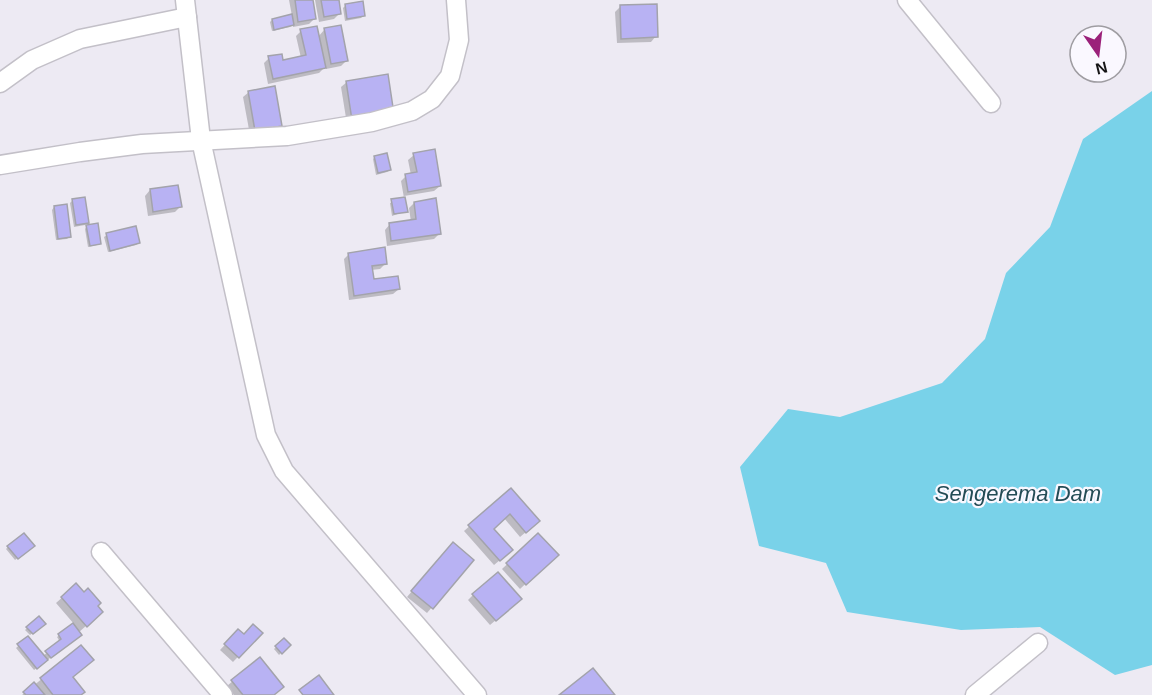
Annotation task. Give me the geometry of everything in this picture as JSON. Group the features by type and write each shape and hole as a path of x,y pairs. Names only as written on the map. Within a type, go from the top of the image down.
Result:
{"street":[{"path":"0,165 90,150 201,140 288,136 372,122 412,111 432,99 450,76 459,40 461,0"},
{"path":"907,0 991,103"},
{"path":"0,83 32,60 59,46 186,9 201,140 266,435 284,471 477,695"},
{"path":"101,552 223,695"},
{"path":"975,695 1038,643"}],"water":[{"name":"Sengerema Dam","path":"1152,91 1152,665 1115,675 1040,627 961,630 847,612 826,563 759,546 740,467 788,409 840,417 942,383 985,339 1006,273 1050,227 1083,139"}],"building":[{"path":"295,0 313,0 316,19 298,22"},
{"path":"321,0 339,0 341,14 324,17"},
{"path":"363,1 365,16 347,19 345,4"},
{"path":"657,4 658,37 621,39 620,5"},
{"path":"292,14 294,25 274,30 272,19"},
{"path":"341,25 348,61 331,64 324,28"},
{"path":"317,26 326,68 273,79 268,56 282,54 283,60 306,55 300,29"},
{"path":"388,74 394,114 352,120 346,81"},
{"path":"275,86 282,126 255,131 248,91"},
{"path":"435,149 441,186 408,192 405,174 417,172 413,153"},
{"path":"387,153 391,170 378,173 374,156"},
{"path":"178,185 182,207 153,212 150,189"},
{"path":"85,197 89,223 76,225 72,199"},
{"path":"405,197 408,212 394,214 391,199"},
{"path":"436,198 441,234 391,241 389,223 416,219 414,202"},
{"path":"67,204 71,237 58,239 54,206"},
{"path":"98,223 101,244 90,246 86,225"},
{"path":"136,226 140,243 110,251 106,233"},
{"path":"385,247 387,264 372,266 374,279 398,276 400,289 354,296 348,253"},
{"path":"511,488 540,521 526,533 510,514 494,529 513,550 500,561 468,525"},
{"path":"24,533 35,546 18,559 7,546"},
{"path":"538,533 559,555 526,585 506,563"},
{"path":"453,542 474,560 433,609 411,591"},
{"path":"498,572 522,599 496,621 472,594"},
{"path":"76,583 84,592 88,588 101,603 98,606 103,612 87,627 61,597"},
{"path":"39,616 46,624 33,634 26,627"},
{"path":"73,623 82,635 51,658 45,651 61,639 58,634"},
{"path":"253,624 263,633 239,658 224,644 238,629 244,634"},
{"path":"28,636 48,660 37,669 17,644"},
{"path":"284,638 291,645 282,654 275,646"},
{"path":"81,645 94,660 73,677 85,692 81,695 53,695 40,678"},
{"path":"260,657 284,687 274,695 243,695 231,680"},
{"path":"593,668 615,695 559,695"},
{"path":"319,675 334,695 303,695 299,690"},
{"path":"34,682 45,695 26,695 23,692"}]}
